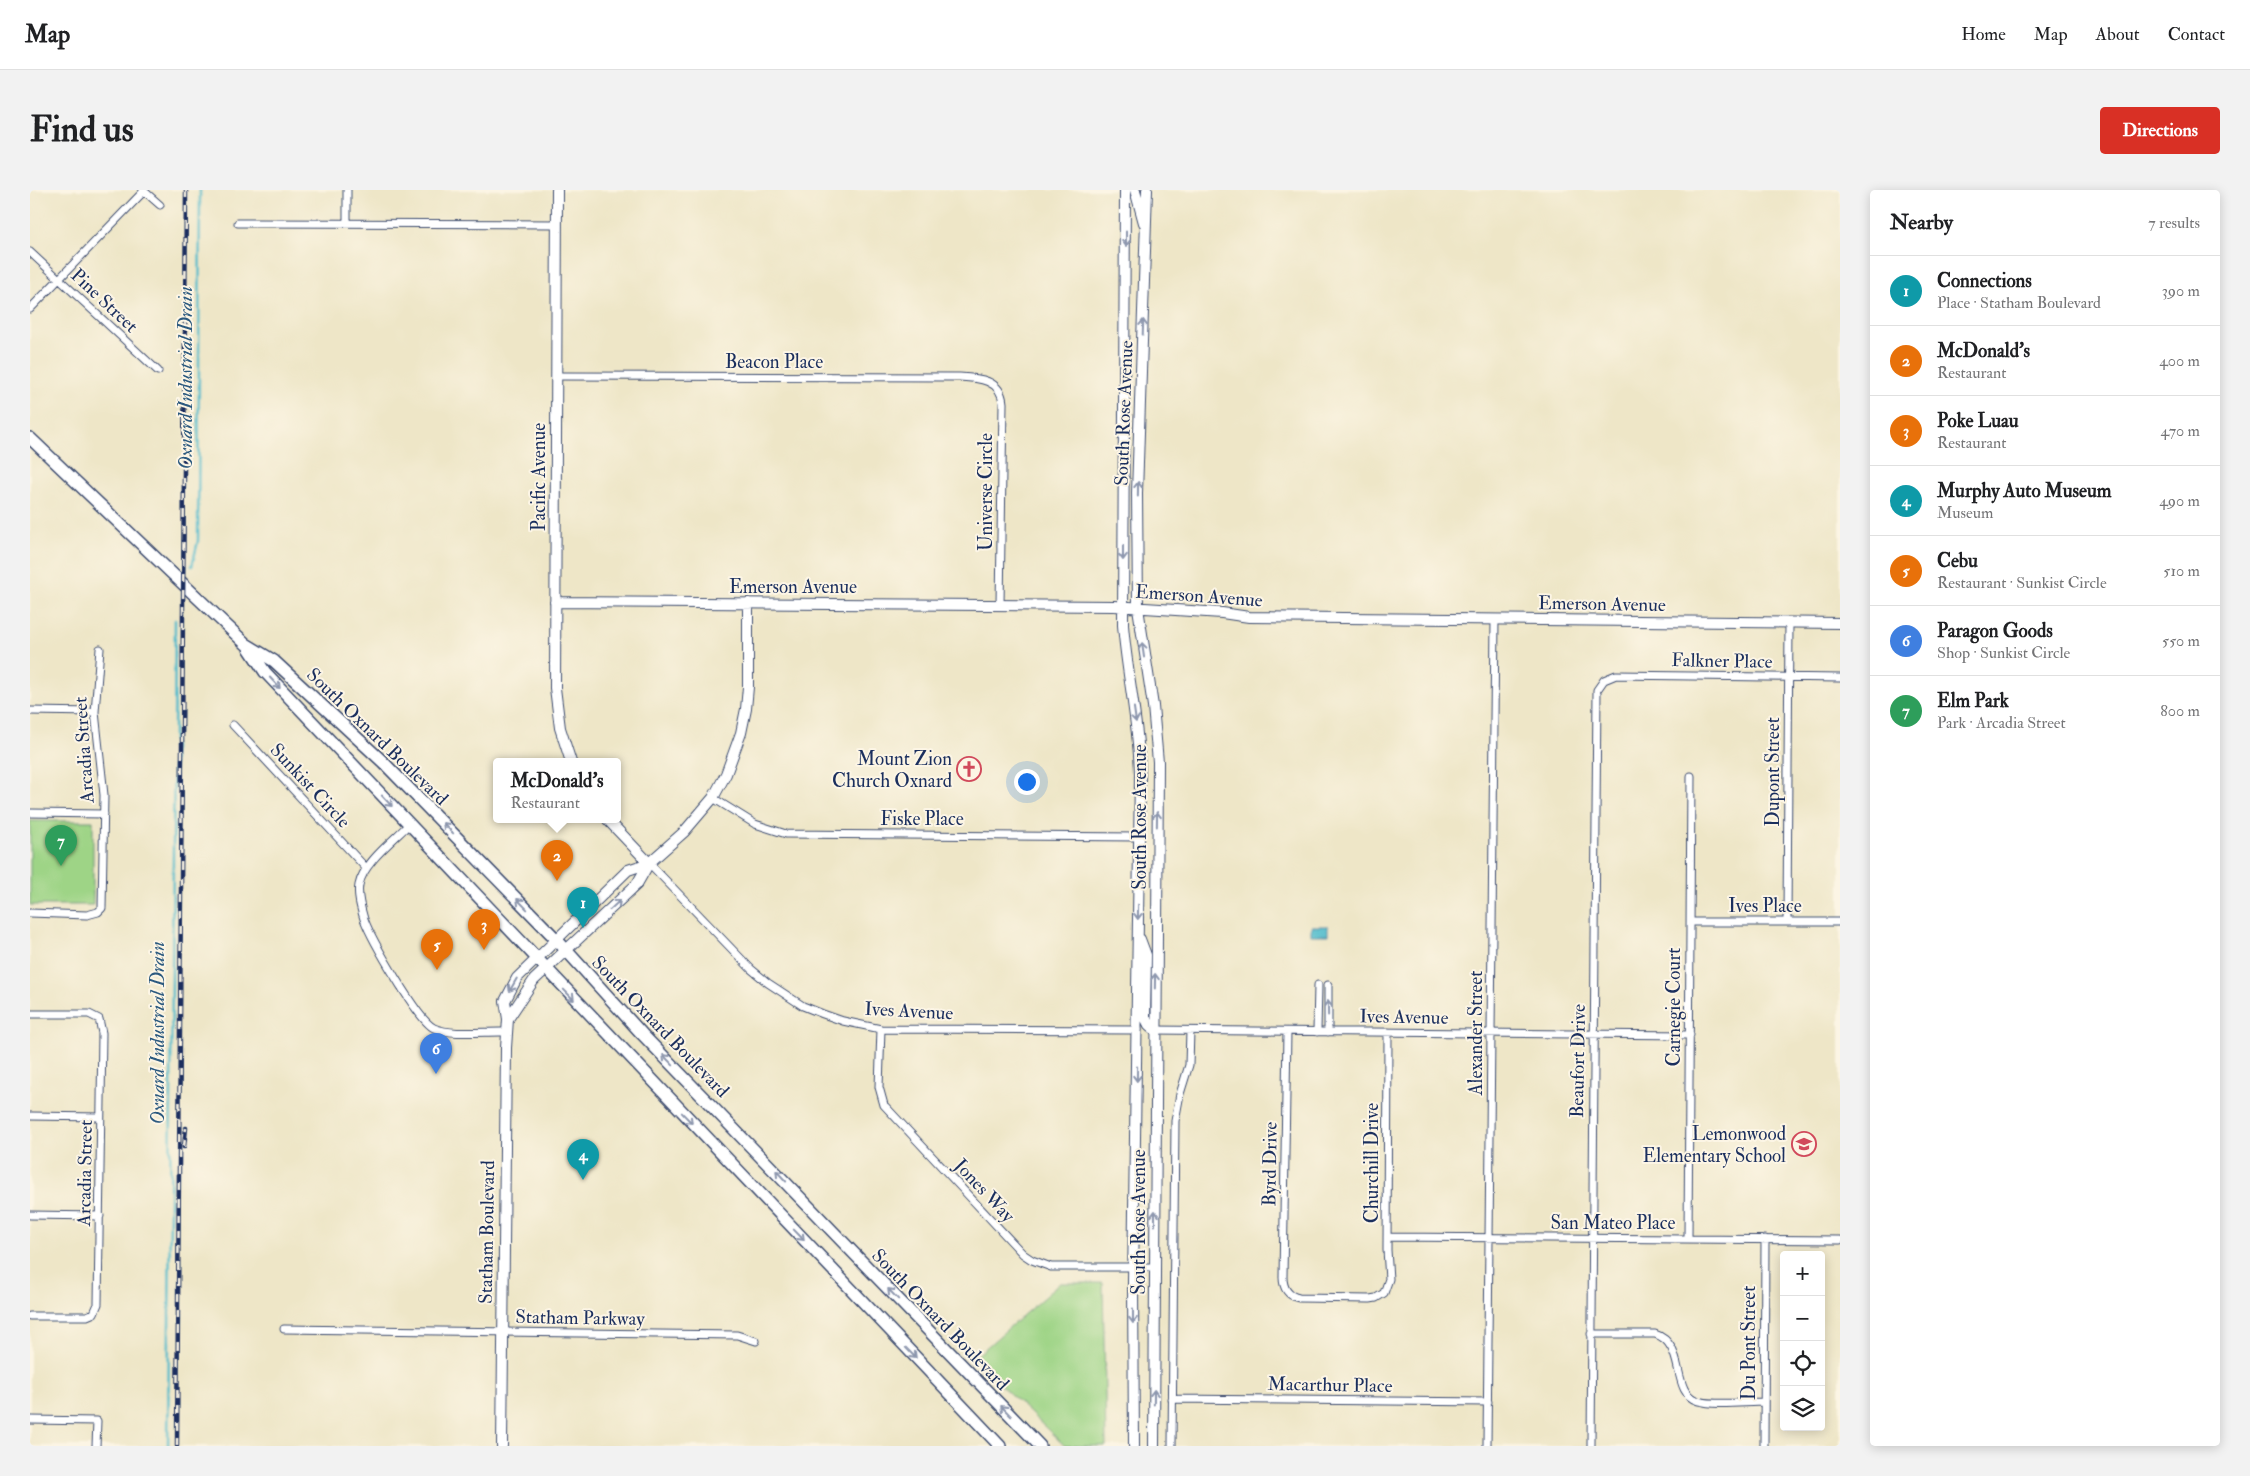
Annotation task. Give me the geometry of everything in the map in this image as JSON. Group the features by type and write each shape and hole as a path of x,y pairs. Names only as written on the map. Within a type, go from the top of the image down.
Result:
{"main road":[{"name":"South Oxnard Boulevard","path":"30,438 246,644 274,662 357,736 556,939 642,1034 1040,1446"},
{"name":"South Oxnard Boulevard","path":"246,644 265,672 1000,1446"}],"street":[{"path":"347,190 347,223"},
{"name":"Pacific Avenue","path":"557,190 556,706 560,728 570,758"},
{"name":"South Rose Avenue","path":"1126,190 1123,607 1126,662 1139,747 1140,837 1137,934 1138,1030 1134,1267 1134,1446"},
{"path":"1135,190 1147,232"},
{"name":"South Rose Avenue","path":"1148,190 1137,493 1138,608 1158,749 1154,1446"},
{"path":"30,309 143,191 160,205"},
{"path":"238,222 557,224"},
{"name":"Pine Street","path":"30,252 158,371"},
{"name":"Beacon Place","path":"556,376 977,378 992,383"},
{"name":"Universe Circle","path":"992,383 1001,392 1003,403 1000,605"},
{"name":"Emerson Avenue","path":"555,602 1123,607 1222,613 1250,617 1840,623"},
{"name":"Statham Boulevard","path":"508,1020 520,1004 528,987 637,884 649,863 684,832 713,798 734,756 746,709 748,687 748,603"},
{"name":"Alexander Street","path":"1488,1446 1495,619"},
{"name":"Dupont Street","path":"1787,921 1789,622"},
{"name":"Arcadia Street","path":"30,914 87,915 98,912 102,908 103,781 95,712 100,649"},
{"name":"Falkner Place","path":"1604,680 1616,675 1840,678"},
{"name":"Beaufort Drive","path":"1590,1446 1596,695 1599,685 1604,680"},
{"path":"30,711 95,712"},
{"name":"Sunkist Circle","path":"233,725 366,868"},
{"name":"Carnegie Court","path":"1688,1238 1691,776"},
{"name":"Fiske Place","path":"713,798 755,824 786,834 1140,837"},
{"path":"30,813 104,814"},
{"path":"611,823 649,863"},
{"path":"410,824 366,868 359,888 360,903 367,926 415,1009 426,1023 433,1028 445,1031 506,1032"},
{"name":"Statham Boulevard","path":"502,1446 506,1032 508,1020 505,1001 511,987 537,959 628,870 649,863"},
{"name":"Ives Avenue","path":"649,863 751,969 797,1002 823,1014 881,1029 1138,1030"},
{"name":"Ives Place","path":"1690,922 1840,922"},
{"path":"1137,934 1146,955 1145,1016 1149,1025 1155,1030"},
{"path":"1317,1032 1318,985"},
{"path":"1328,985 1328,1032"},
{"name":"Arcadia Street","path":"30,1014 94,1015 101,1024 102,1033 98,1304 94,1313 87,1316 30,1316"},
{"name":"Jones Way","path":"881,1029 879,1087 884,1105 1023,1254 1032,1260 1051,1267 1155,1267"},
{"name":"Ives Avenue","path":"1155,1030 1690,1035"},
{"path":"1172,1446 1175,1121 1180,1094 1189,1065 1190,1031"},
{"name":"Byrd Drive","path":"1287,1032 1283,1282 1289,1294 1299,1298 1370,1299 1384,1294"},
{"name":"Churchill Drive","path":"1384,1294 1389,1279 1387,1237 1388,1032"},
{"path":"30,1116 100,1117"},
{"path":"30,1216 100,1216"},
{"name":"San Mateo Place","path":"1387,1237 1840,1240"},
{"name":"Du Pont Street","path":"1764,1446 1765,1239"},
{"name":"Statham Parkway","path":"284,1329 737,1335 756,1341"},
{"path":"1592,1334 1655,1334 1662,1336 1671,1345 1685,1390 1695,1400 1708,1402 1764,1402"},
{"name":"Macarthur Place","path":"1172,1399 1488,1402"},
{"path":"30,1420 97,1420 96,1446"}],"green space":[{"path":"30,821 93,821 93,905 30,905"},
{"path":"1060,1283 1103,1283 1106,1446 1065,1446 973,1359"}],"water":[{"path":"1311,926 1328,926 1328,935 1311,935"}],"waterway":[{"name":"Oxnard Industrial Drain","path":"192,566 198,541 200,190"},
{"name":"Oxnard Industrial Drain","path":"168,1446 175,620"}],"railway":[{"path":"177,1446 186,190"},
{"path":"184,1147 186,1128"}],"place":[{"name":"Mount Zion Church Oxnard","path":"969,769"},
{"name":"Elm Park","path":"61,866"},
{"name":"McDonald's","path":"557,881"},
{"name":"Connections","path":"583,928"},
{"name":"Poke Luau","path":"484,950"},
{"name":"Cebu","path":"437,970"},
{"name":"Paragon Goods","path":"436,1074"},
{"name":"Lemonwood Elementary School","path":"1804,1144"},
{"name":"Murphy Auto Museum","path":"583,1180"}]}
